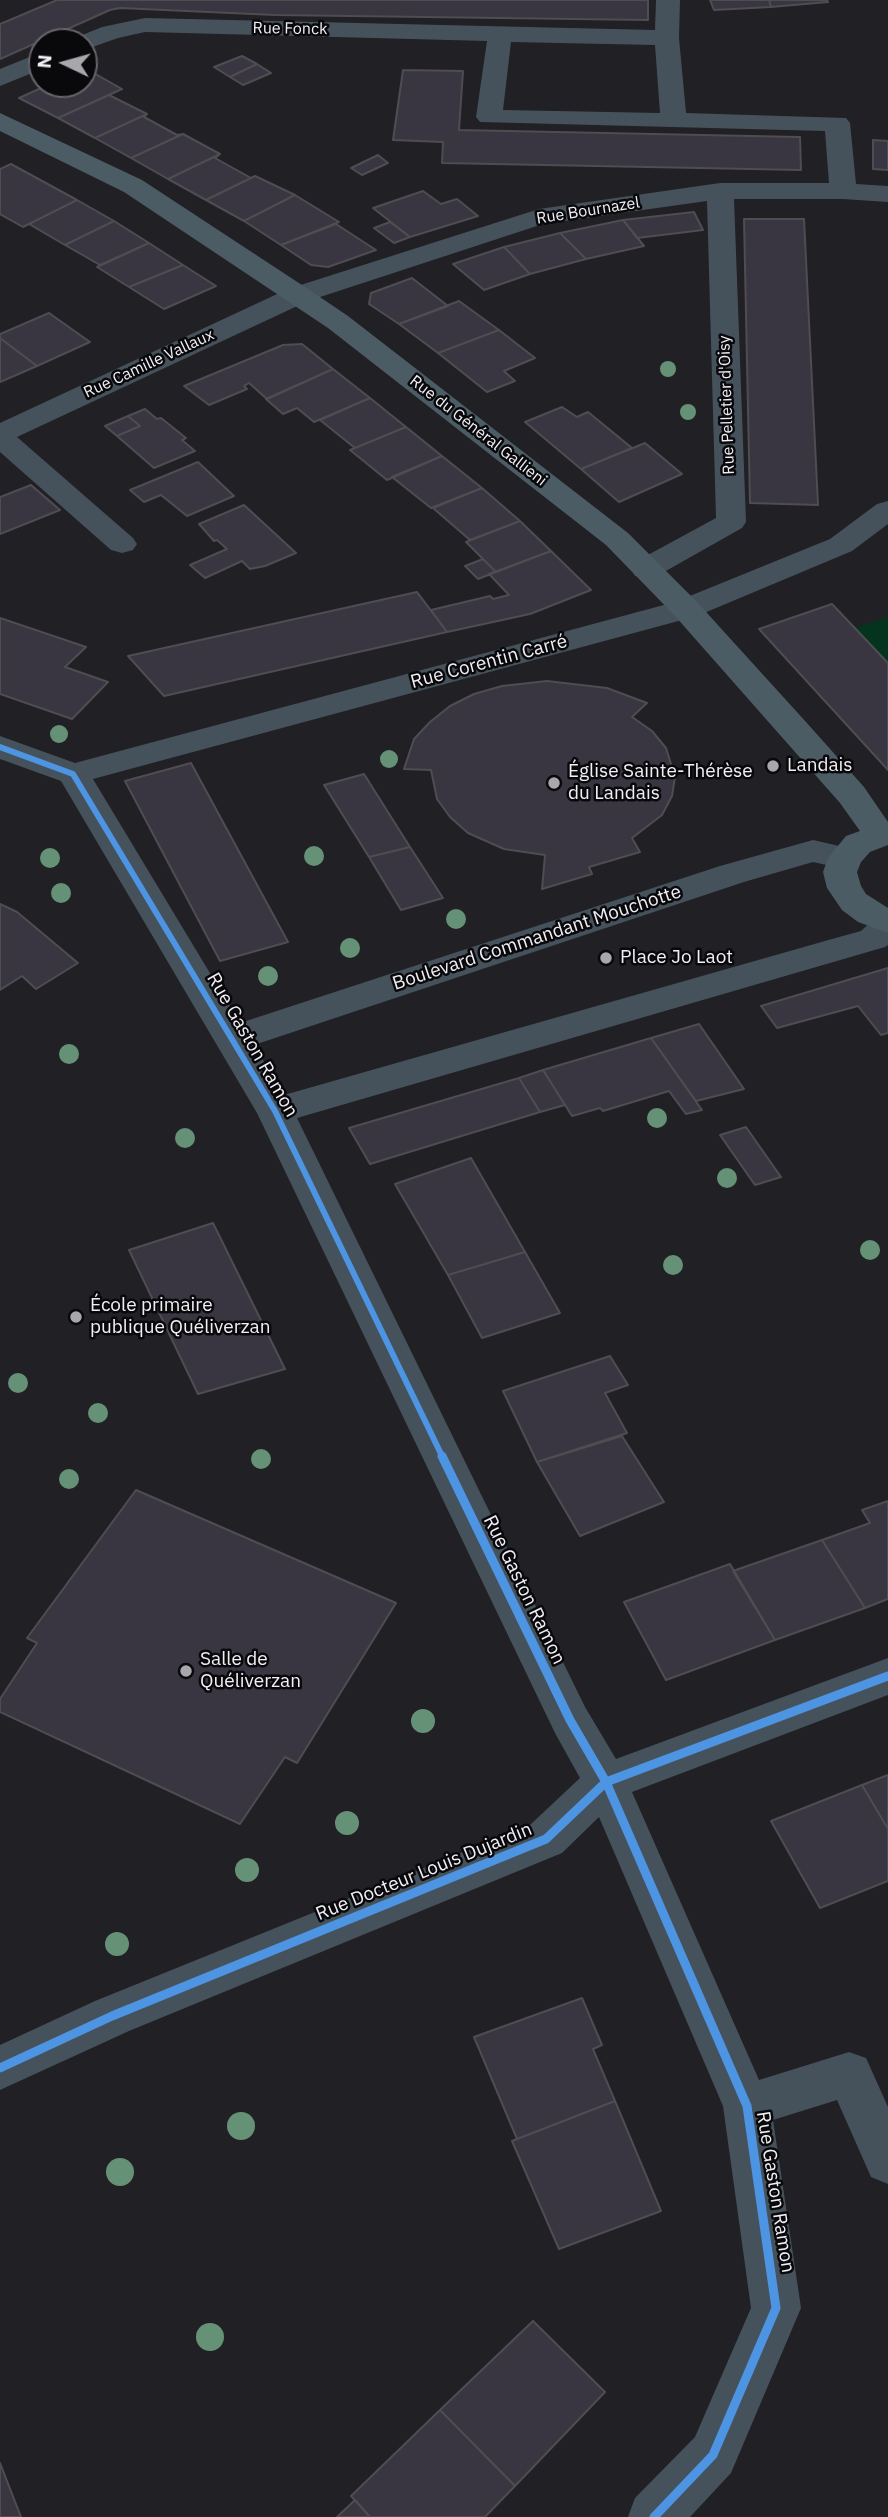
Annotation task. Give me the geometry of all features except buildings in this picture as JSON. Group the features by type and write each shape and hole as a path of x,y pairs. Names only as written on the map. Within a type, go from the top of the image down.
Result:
{"main road":[{"name":"Rue du Général Gallieni","path":"0,121 133,186 299,295 338,322 617,540 685,609 852,795 883,834 858,844 845,858"},
{"path":"845,858 840,872 844,888 854,902 888,923"}],"street":[{"path":"668,0 667,38 674,121"},
{"name":"Rue Fonck","path":"98,37 145,25 667,38"},
{"path":"500,34 489,117 837,123 843,191"},
{"path":"0,78 28,66"},
{"name":"Rue Bournazel","path":"299,295 539,217 720,191 843,191 888,194"},
{"name":"Rue Pelletier d'Oisy","path":"646,569 731,522 720,191"},
{"name":"Rue Camille Vallaux","path":"122,544 0,435 299,295"},
{"name":"Rue Corentin Carré","path":"73,774 685,609 841,545 888,510"},
{"path":"0,747 73,774"},
{"name":"Rue Gaston Ramon","path":"73,774 275,1111 570,1720 606,1782 747,2106 776,2308 713,2455 654,2517"},
{"name":"Boulevard Commandant Mouchotte","path":"231,1039 732,874 813,851 845,858"},
{"path":"275,1111 844,948 873,939 888,923"},
{"name":"Rue Docteur Louis Dujardin","path":"0,2068 112,2016 546,1839 606,1782 888,1676"},
{"path":"747,2106 849,2074 888,2161"}],"green space":[{"path":"888,617 888,662 887,662 854,628"}],"cycle path":[{"path":"0,747 73,774 275,1111 570,1720 606,1782 747,2106 776,2308 713,2455 654,2517"},
{"path":"0,2068 112,2016 546,1839 606,1782 888,1676"}],"place":[{"name":"Landais","path":"773,766"},
{"name":"Église Sainte-Thérèse du Landais","path":"554,783"},
{"name":"Place Jo Laot","path":"606,958"},
{"name":"École primaire publique Quéliverzan","path":"76,1317"},
{"name":"Salle de Quéliverzan","path":"186,1671"}]}
